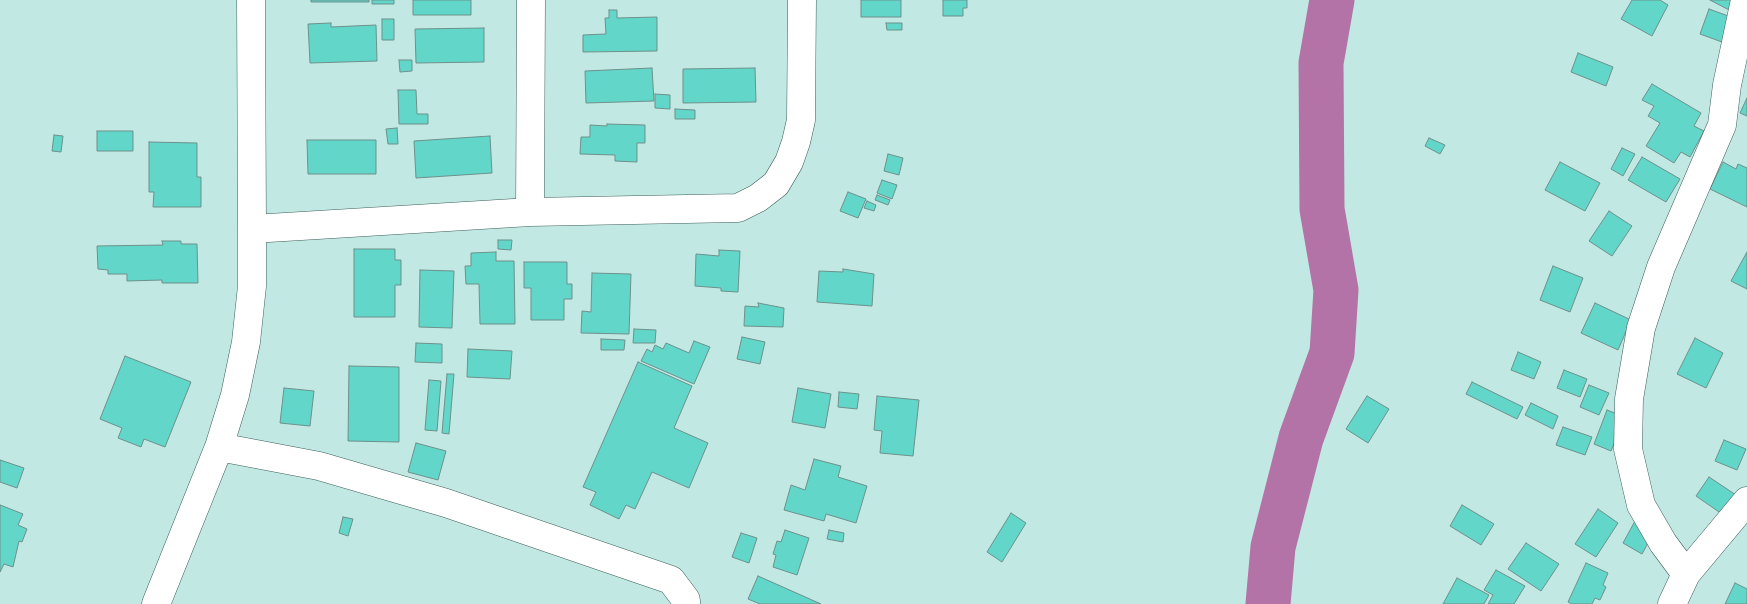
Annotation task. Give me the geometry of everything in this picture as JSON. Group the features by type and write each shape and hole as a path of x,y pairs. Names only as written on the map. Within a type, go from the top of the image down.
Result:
{"street":[{"path":"156,604 218,447 235,395 246,342 252,286 251,0"},
{"path":"530,212 531,0"},
{"path":"252,229 530,212 738,208 758,198 776,184 789,162 802,120 802,0"},
{"path":"1686,574 1663,543 1641,505 1628,449 1627,428 1630,391 1641,328 1661,267 1722,125 1727,85 1745,0"},
{"path":"218,447 319,466 446,503 671,580 686,600 686,604"},
{"path":"1672,604 1686,574 1747,501"}],"building":[{"path":"311,0 369,0 369,2 311,2"},
{"path":"372,0 394,0 394,4 372,4"},
{"path":"413,0 471,0 471,15 413,15"},
{"path":"861,0 901,0 901,17 861,17"},
{"path":"943,0 967,0 967,8 963,8 963,16 943,16"},
{"path":"1632,0 1660,0 1668,5 1652,36 1621,19"},
{"path":"1710,0 1736,0 1731,11"},
{"path":"1709,9 1731,17 1722,42 1700,34"},
{"path":"609,10 617,10 617,18 657,17 657,51 583,52 583,35 606,34 605,18 609,18"},
{"path":"382,19 394,19 394,40 382,40"},
{"path":"331,23 331,27 376,25 377,61 310,63 308,24"},
{"path":"886,23 902,23 902,30 887,30"},
{"path":"484,28 484,62 416,63 415,29"},
{"path":"1578,53 1613,67 1606,86 1571,72"},
{"path":"399,60 412,60 412,71 400,72"},
{"path":"652,68 654,101 586,103 585,71"},
{"path":"755,68 756,102 683,103 683,69"},
{"path":"1652,84 1701,113 1694,126 1704,131 1690,157 1681,152 1674,163 1646,146 1660,123 1648,116 1654,106 1642,100"},
{"path":"398,90 416,90 417,114 428,114 428,124 399,124"},
{"path":"655,94 670,95 670,109 655,108"},
{"path":"1747,98 1747,116 1740,113"},
{"path":"675,109 695,110 695,119 675,119"},
{"path":"607,124 645,125 645,143 637,143 637,162 615,161 615,155 580,154 581,137 590,137 590,125 607,126"},
{"path":"397,128 398,144 388,144 386,129"},
{"path":"97,131 133,131 133,151 97,151"},
{"path":"54,135 63,136 61,152 52,151"},
{"path":"490,136 492,173 416,178 414,141"},
{"path":"1429,138 1445,145 1440,154 1425,146"},
{"path":"307,140 376,140 376,174 308,174"},
{"path":"149,142 197,143 197,177 201,177 201,207 153,207 154,192 149,192"},
{"path":"1622,148 1635,154 1623,176 1611,169"},
{"path":"888,154 903,158 899,175 884,171"},
{"path":"1642,157 1680,179 1666,202 1628,180"},
{"path":"1560,162 1600,183 1585,211 1545,190"},
{"path":"1723,162 1736,169 1738,164 1747,168 1747,207 1710,189"},
{"path":"882,180 897,185 892,199 877,193"},
{"path":"848,192 866,199 858,218 840,211"},
{"path":"877,195 890,200 888,205 875,200"},
{"path":"867,201 876,205 874,211 864,208"},
{"path":"1609,211 1632,226 1612,256 1589,241"},
{"path":"498,240 512,240 511,250 498,249"},
{"path":"162,241 181,241 181,244 197,244 198,283 162,283 162,280 127,281 127,274 108,274 108,270 98,269 97,246 163,245"},
{"path":"354,249 395,249 395,260 401,260 401,285 395,285 395,317 354,317"},
{"path":"719,250 740,251 738,292 721,291 721,288 695,286 696,254 719,256"},
{"path":"496,252 496,261 514,261 515,324 480,324 479,284 466,284 465,266 471,266 471,253"},
{"path":"1747,252 1747,289 1731,281"},
{"path":"524,262 567,262 567,284 572,284 572,299 564,299 564,320 531,320 531,288 524,288"},
{"path":"1553,266 1583,278 1570,312 1540,300"},
{"path":"843,269 874,274 872,306 817,302 819,271 843,272"},
{"path":"420,270 454,271 452,328 419,327"},
{"path":"592,273 631,274 629,334 581,333 582,311 591,312"},
{"path":"758,303 784,308 783,327 744,326 745,306 759,307"},
{"path":"1595,303 1631,320 1618,350 1581,333"},
{"path":"634,329 656,330 655,343 633,343"},
{"path":"742,337 765,342 760,364 737,359"},
{"path":"1695,338 1723,353 1706,388 1677,374"},
{"path":"601,339 625,340 624,350 601,350"},
{"path":"694,341 710,347 694,384 641,361 647,349 652,352 655,345 663,349 666,343 689,353"},
{"path":"416,343 442,344 442,363 415,362"},
{"path":"468,349 512,351 510,379 467,377"},
{"path":"1518,352 1541,362 1534,379 1511,370"},
{"path":"125,356 191,382 165,447 144,439 141,447 118,438 122,428 100,419"},
{"path":"638,362 692,386 674,428 708,443 689,488 652,472 635,509 626,505 619,519 590,505 596,492 583,487"},
{"path":"349,366 399,367 399,442 348,441"},
{"path":"1564,370 1587,379 1580,397 1557,388"},
{"path":"447,374 454,374 449,434 442,433"},
{"path":"429,380 441,381 437,431 425,430"},
{"path":"1472,382 1523,407 1517,419 1466,394"},
{"path":"1589,385 1609,393 1599,415 1580,407"},
{"path":"284,388 314,391 310,426 280,423"},
{"path":"798,388 831,394 825,428 792,422"},
{"path":"839,392 859,394 857,409 838,407"},
{"path":"877,396 919,400 913,456 880,453 882,431 874,430"},
{"path":"1367,396 1389,409 1368,443 1346,429"},
{"path":"1531,403 1558,416 1553,429 1525,415"},
{"path":"1607,410 1625,417 1611,451 1594,444"},
{"path":"1563,427 1592,437 1585,455 1556,445"},
{"path":"1724,440 1746,449 1737,470 1715,461"},
{"path":"416,443 446,451 438,480 408,472"},
{"path":"814,459 841,466 838,477 867,486 856,523 826,514 824,521 784,510 791,485 805,490"},
{"path":"0,460 24,468 17,488 0,482"},
{"path":"1709,477 1736,495 1722,514 1696,496"},
{"path":"0,505 23,514 18,525 27,529 22,542 19,541 13,567 4,564 0,572"},
{"path":"1462,505 1494,524 1481,545 1450,526"},
{"path":"1598,509 1618,523 1596,557 1575,544"},
{"path":"1011,513 1026,523 1002,562 987,552"},
{"path":"343,517 353,519 348,536 339,533"},
{"path":"1635,521 1654,532 1642,554 1623,543"},
{"path":"785,530 809,538 797,575 773,567 776,555 773,554 777,541 781,542"},
{"path":"829,530 844,533 843,542 827,539"},
{"path":"741,533 757,538 749,563 732,557"},
{"path":"1526,543 1559,564 1541,591 1508,569"},
{"path":"1586,563 1608,573 1603,585 1606,587 1600,600 1595,598 1592,604 1572,604 1568,602"},
{"path":"1496,570 1525,586 1514,604 1488,604 1493,595 1484,590"},
{"path":"758,576 821,604 760,604 748,599"},
{"path":"1457,578 1489,595 1484,604 1443,604"},
{"path":"1735,583 1747,589 1747,604 1725,604"}],"waterway":[{"path":"1268,604 1273,547 1301,438 1332,353 1336,290 1322,209 1321,63 1332,0"}]}
